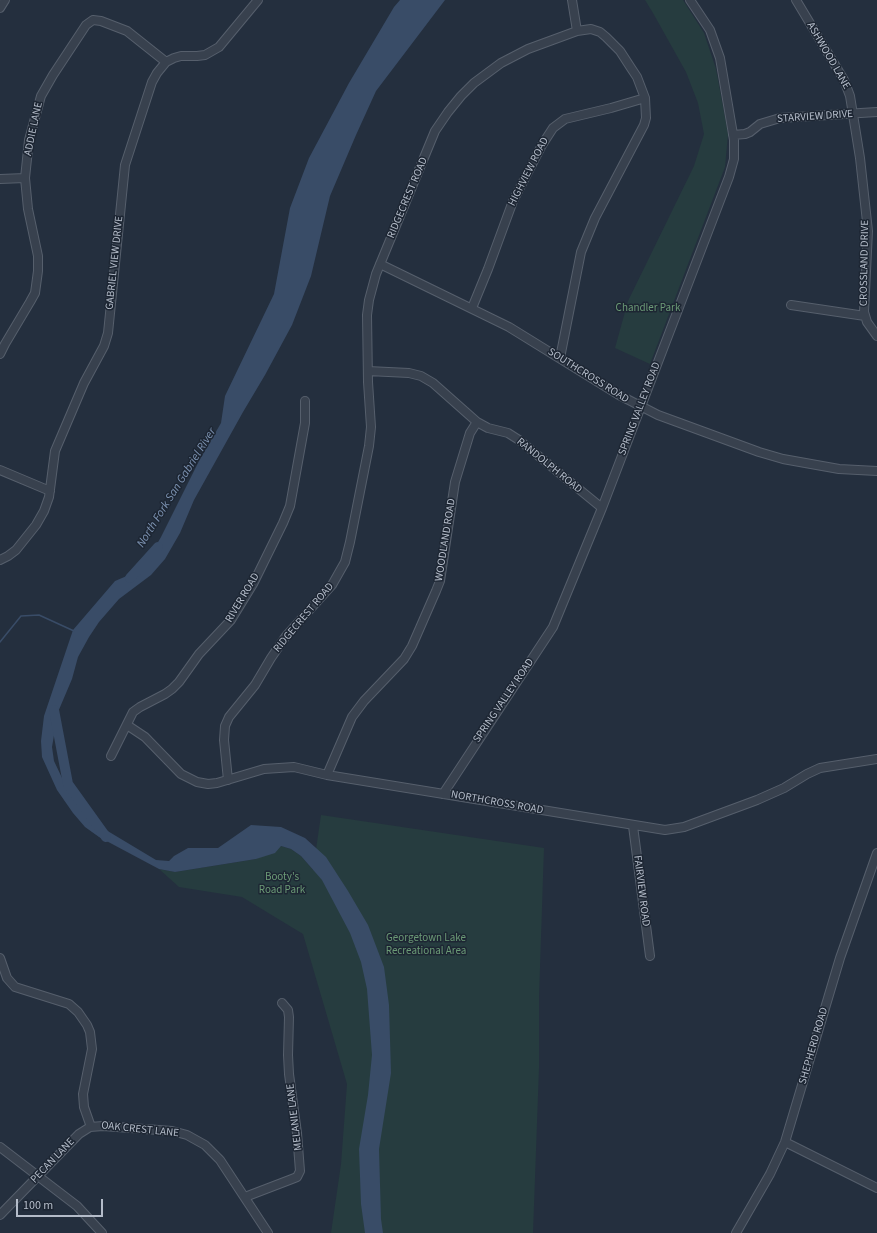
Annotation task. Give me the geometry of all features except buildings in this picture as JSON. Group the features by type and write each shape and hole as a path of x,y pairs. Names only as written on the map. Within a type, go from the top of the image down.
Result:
{"street":[{"path":"0,7 5,0"},
{"path":"166,62 181,56 197,56 212,52 226,39 258,0"},
{"path":"572,0 577,31"},
{"name":"SPRING VALLEY ROAD","path":"443,794 553,627 602,508 729,177 734,159 733,135 726,87 718,49 710,30 690,0"},
{"name":"ASHWOOD LANE","path":"796,0 844,80 850,96 853,114"},
{"name":"ADDIE LANE","path":"0,354 35,292 38,277 38,256 28,209 25,178 29,140 41,96 82,30 88,23 94,20 101,21 127,31 166,62"},
{"name":"RIDGECREST ROAD","path":"228,780 224,740 225,726 229,717 255,685 286,636 332,585 345,562 369,446 371,427 368,371 368,308 380,264 435,130 461,96 474,83 506,60 528,49 577,31 591,29 600,32 620,51 639,81 645,98 646,109 644,126 595,218 581,252 560,358"},
{"name":"GABRIEL VIEW DRIVE","path":"0,560 12,554 36,525 48,503 55,452 84,383 104,346 108,333 126,161 152,82 166,62"},
{"name":"HIGHVIEW ROAD","path":"472,308 513,201 542,145 553,128 565,119 645,98"},
{"name":"STARVIEW DRIVE","path":"733,135 745,134 760,124 780,118 877,112"},
{"name":"CROSSLAND DRIVE","path":"853,114 860,158 868,231 864,306 865,316 867,322 877,336"},
{"path":"0,179 25,178"},
{"name":"SOUTHCROSS ROAD","path":"380,264 509,327 641,408 710,435 783,459 839,469 877,471"},
{"path":"791,305 865,316"},
{"name":"RANDOLPH ROAD","path":"368,371 409,373 421,376 433,383 477,422 488,428 508,433 519,440 602,508"},
{"name":"RIVER ROAD","path":"111,756 133,712 165,694 179,682 200,654 231,620 253,584 290,506 305,423 305,401"},
{"name":"WOODLAND ROAD","path":"327,774 352,717 364,701 404,659 412,646 436,591 441,573 455,482 470,433 477,422"},
{"path":"0,470 50,491"},
{"name":"NORTHCROSS ROAD","path":"127,725 145,737 181,774 197,782 208,784 217,783 264,769 294,767 443,794 665,830 684,827 770,795 820,768 877,759"},
{"name":"FAIRVIEW ROAD","path":"633,826 650,956"},
{"name":"SHEPHERD ROAD","path":"736,1233 770,1174 785,1142 840,958 877,853"},
{"name":"OAK CREST LANE","path":"0,958 7,978 15,987 69,1004 78,1012 87,1025 90,1032 92,1049 83,1094 84,1107 91,1127 103,1126 172,1131 187,1135 196,1140 209,1149 220,1160 268,1233"},
{"name":"MELANIE LANE","path":"245,1197 292,1179 297,1176 301,1166 289,1074 289,1017 288,1010 282,1003"},
{"name":"PECAN LANE","path":"0,1215 79,1134 91,1127"},
{"path":"785,1142 877,1188"},
{"path":"0,1147 77,1206 102,1233"}],"green space":[{"name":"Chandler Park","path":"645,0 683,0 704,33 716,69 728,134 725,167 650,364 615,348 628,301 694,166 704,134 698,103 686,72"},
{"name":"Georgetown Lake Recreational Area","path":"321,815 544,848 539,997 539,1068 533,1233 331,1233 341,1164 347,1084 303,934 242,897 179,887 159,869 175,872 256,859 281,846 291,849 301,856 313,870"}],"water":[{"path":"400,0 445,0 376,91 330,196 311,276 292,325 194,500 180,533 165,559 151,575 119,599 99,622 78,657 72,679 58,712 52,747 54,761 63,780 74,799 91,821 156,860 169,861 174,856 188,848 218,848 251,825 281,827 305,838 326,857 348,891 368,925 384,967 389,1005 391,1073 379,1149 381,1219 383,1233 365,1233 361,1204 359,1149 368,1095 372,1055 367,989 361,962 350,933 322,880 301,856 291,849 281,846 275,853 256,859 175,872 159,869 99,837 85,827 57,790 42,757 41,741 44,716 73,630 115,581 129,575 146,563 161,537 199,461 221,423 225,396 274,294 290,208 309,158 349,83 394,7"}],"waterway":[{"name":"North Fork San Gabriel River","path":"130,578 158,547"},
{"path":"0,642 21,616 39,615 74,631"},
{"name":"North Fork San Gabriel River","path":"54,710 68,784 106,837"}],"park label":[{"name":"Booty's Road Park","path":"282,884"}]}
